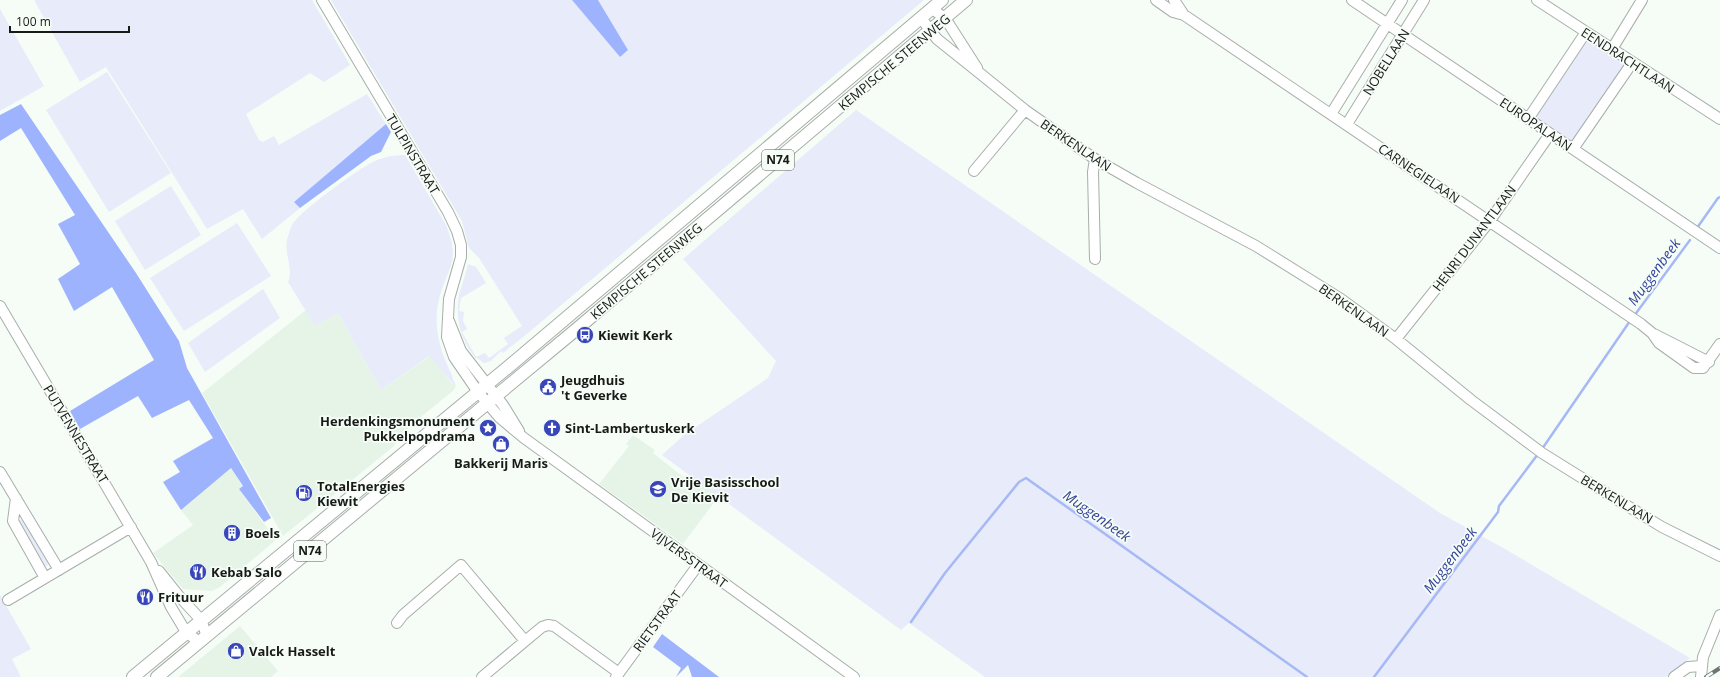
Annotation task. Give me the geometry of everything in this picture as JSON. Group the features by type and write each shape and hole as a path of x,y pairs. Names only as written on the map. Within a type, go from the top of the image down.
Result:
{"main road":[{"name":"KEMPISCHE STEENWEG","path":"133,677 482,388 942,0"},
{"name":"KEMPISCHE STEENWEG","path":"157,677 578,328 966,0"}],"street":[{"name":"TULPINSTRAAT","path":"322,0 444,206 457,231 461,245 461,257 449,299 447,337 454,357 482,388"},
{"name":"CARNEGIELAAN","path":"1156,0 1174,12 1184,16 1347,124 1641,324 1652,333 1658,343 1694,368 1703,368 1709,362 1720,344"},
{"name":"CARNEGIELAAN","path":"1174,0 1184,16"},
{"name":"EUROPALAAN","path":"1352,0 1720,248"},
{"name":"NOBELLAAN","path":"1331,114 1402,0"},
{"name":"NOBELLAAN","path":"1347,124 1424,0"},
{"name":"EENDRACHTLAAN","path":"1537,0 1720,119"},
{"path":"1612,49 1642,0"},
{"name":"BERKENLAAN","path":"932,9 945,18 982,75"},
{"name":"BERKENLAAN","path":"921,18 938,39 1025,110 1095,159 1256,246 1341,299 1396,339 1471,400 1542,453 1662,527 1720,556"},
{"path":"1528,119 1586,32"},
{"path":"1573,150 1632,63"},
{"path":"974,171 1025,110"},
{"name":"HENRI DUNANTLAAN","path":"1396,339 1490,222 1550,134"},
{"path":"1095,159 1093,172 1095,259"},
{"name":"PUTVENNESTRAAT","path":"0,306 151,562 168,602 186,632 203,639 201,620 151,562"},
{"name":"VIJVERSSTRAAT","path":"482,388 492,399 500,418 524,438 592,489 854,677"},
{"path":"0,472 59,570"},
{"path":"16,498 13,521 45,578"},
{"path":"8,600 131,527"},
{"path":"398,623 403,615 461,565 524,642"},
{"name":"RIETSTRAAT","path":"617,675 698,565"},
{"path":"1701,677 1701,666 1707,646 1720,615"},
{"path":"482,677 542,627 548,625 554,626 617,675"},
{"path":"1674,677 1688,667 1701,666"}],"shaded area":[{"path":"34,0 312,0 350,65 324,82 310,73 246,114 259,140 263,142 274,136 279,145 367,94 386,124 294,202 300,208 262,239 243,209 207,229 106,67 80,82"},
{"path":"331,0 572,0 620,57 628,50 598,0 924,0 528,333 503,353 501,351 491,361 484,363 477,358 476,359 470,351 462,335 458,318 458,300 468,264 476,267 486,283 461,298 459,311 464,312 463,321 467,329 462,332 476,357 485,353 489,358 508,344 504,338 522,326 479,258 469,248 462,221"},
{"path":"572,0 598,0 628,50 620,57"},
{"path":"0,9 44,86 0,111"},
{"path":"1587,37 1627,63 1572,144 1534,118"},
{"path":"107,72 171,173 109,212 46,110"},
{"path":"21,104 136,273 179,341 187,368 271,518 264,522 239,489 243,486 231,468 181,510 163,482 180,472 173,461 213,438 189,400 152,418 138,396 80,429 70,411 154,360 112,287 74,311 58,279 80,264 58,224 75,215 21,128 0,141 0,115"},
{"path":"856,110 1440,513 1505,549 1690,658 1666,677 985,677 909,623 901,630 662,455 684,435 768,378 776,361 683,259"},
{"path":"386,124 391,132 381,152 371,156 300,208 294,202"},
{"path":"405,155 446,225 450,237 453,256 452,264 439,299 437,309 437,328 440,346 455,383 453,384 429,356 381,390 338,313 315,326 288,282 290,277 290,267 286,245 292,225 306,210 330,190 375,161 389,156"},
{"path":"171,186 201,235 145,270 115,221"},
{"path":"237,223 271,276 184,331 150,278"},
{"path":"263,289 280,318 205,372 188,343"},
{"path":"306,310 315,326 338,313 381,390 430,356 452,384 455,383 456,386 453,391 412,424 393,447 283,536 202,393"},
{"name":"Vrije Basisschool De Kievit","path":"633,435 655,450 653,453 686,479 691,474 719,496 683,544 599,484 629,446 626,444"},
{"path":"231,468 243,487 239,489 276,540 220,587 212,591 183,589 153,553 193,525 181,510"},
{"path":"23,520 49,562 47,566 43,567 17,521"},
{"path":"0,595 31,649 12,659 21,677 0,677"},
{"path":"240,626 278,671 271,677 178,677"},
{"path":"662,634 719,677 692,677 688,665 676,677 681,668 653,647"}],"waterway":[{"name":"Muggenbeek","path":"1697,228 1720,197"},
{"name":"Muggenbeek","path":"1634,316 1690,240"},
{"name":"Muggenbeek","path":"1542,449 1630,321"},
{"name":"Muggenbeek","path":"1374,677 1498,512 1499,506 1538,454"},
{"name":"Muggenbeek","path":"911,622 945,573 1019,482 1026,478 1307,677"}],"railway":[{"path":"1706,677 1720,668"}],"place":[{"name":"Kiewit Kerk","path":"585,335"},
{"name":"Jeugdhuis 't Geverke","path":"548,387"},
{"name":"Herdenkingsmonument Pukkelpopdrama","path":"488,428"},
{"name":"Sint-Lambertuskerk","path":"552,428"},
{"name":"Bakkerij Maris","path":"501,444"},
{"name":"Vrije Basisschool De Kievit","path":"658,489"},
{"name":"TotalEnergies Kiewit","path":"304,493"},
{"name":"Boels","path":"232,533"},
{"name":"Kebab Salo","path":"198,572"},
{"name":"Frituur","path":"145,597"},
{"name":"Valck Hasselt","path":"236,651"}]}
